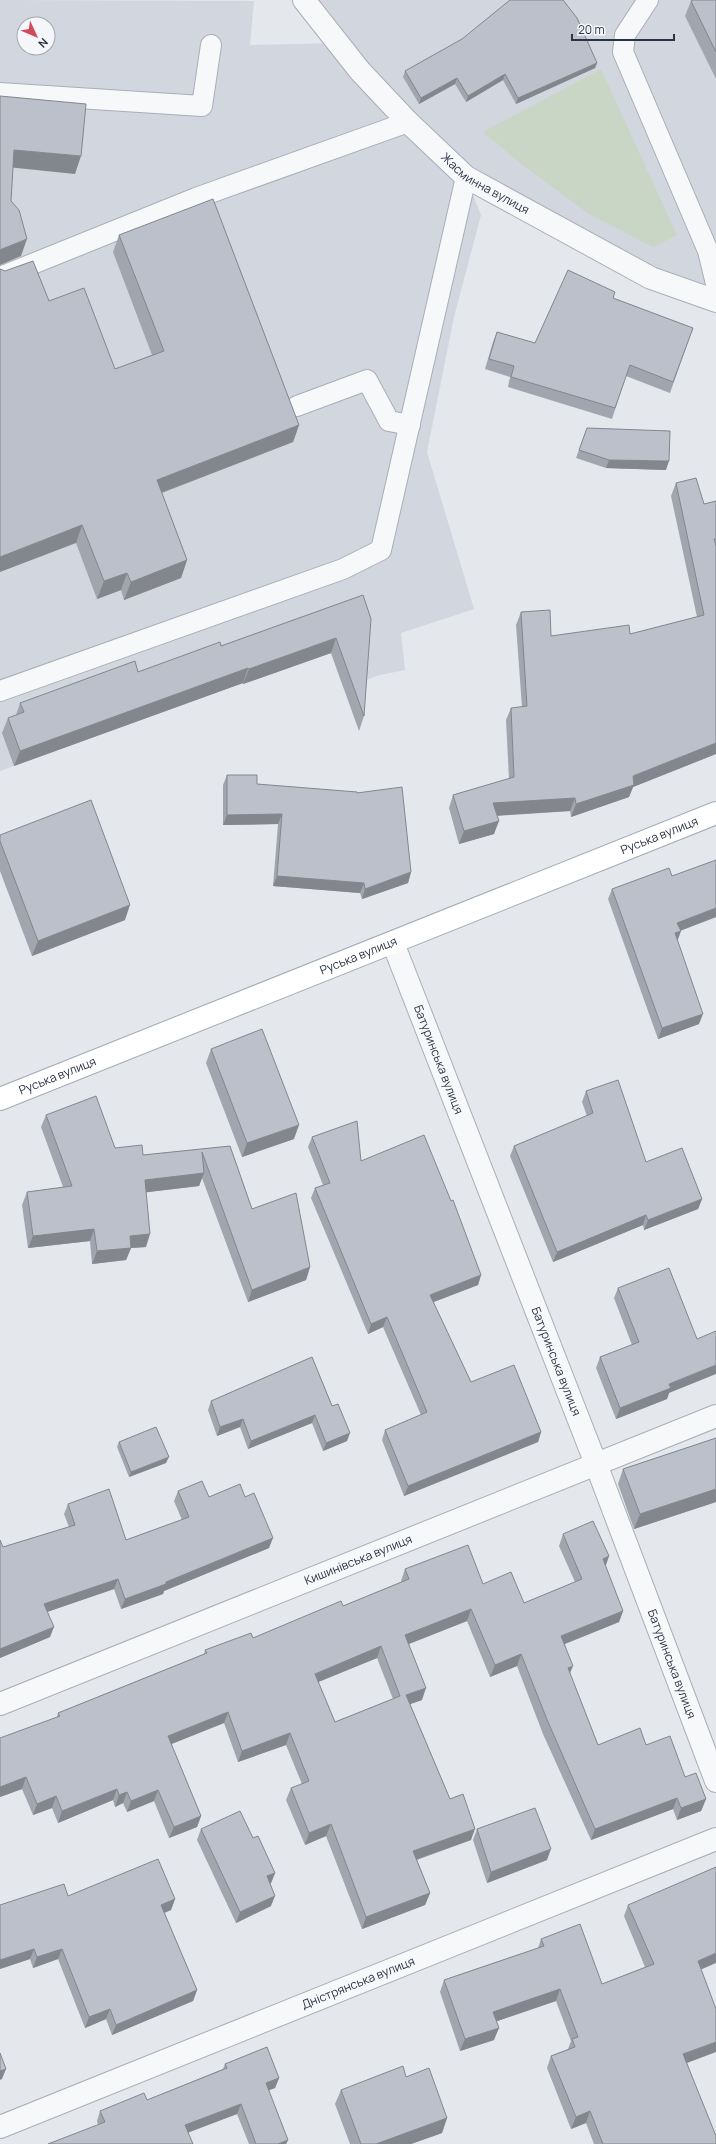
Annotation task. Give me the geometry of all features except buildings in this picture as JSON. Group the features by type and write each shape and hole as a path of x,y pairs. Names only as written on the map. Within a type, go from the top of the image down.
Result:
{"main road":[{"name":"Руська вулиця","path":"0,1099 393,943 716,812"}],"street":[{"name":"Жасминна вулиця","path":"304,0 360,71 408,122 466,177 651,278 716,301"},
{"name":"Батуринська вулиця","path":"393,943 596,1464 716,1780"},
{"name":"Кишинівська вулиця","path":"0,1704 716,1416"},
{"name":"Дністрянська вулиця","path":"0,2127 716,1839"}],"lane":[{"path":"648,0 625,35 623,52 708,251 716,284"},
{"path":"0,93 202,106 211,45"},
{"path":"0,277 196,198 408,122"},
{"path":"0,691 343,569 381,550 466,177"},
{"path":"297,406 368,380 389,421 410,425"}],"shaded area":[{"path":"0,0 254,1 250,45 338,43 305,0 716,0 716,299 466,177 481,215 454,317 427,452 474,609 401,633 405,670 380,675 343,688 331,653 226,689 0,771"}],"green space":[{"path":"601,69 677,235 653,247 589,214 520,163 483,132"}]}
